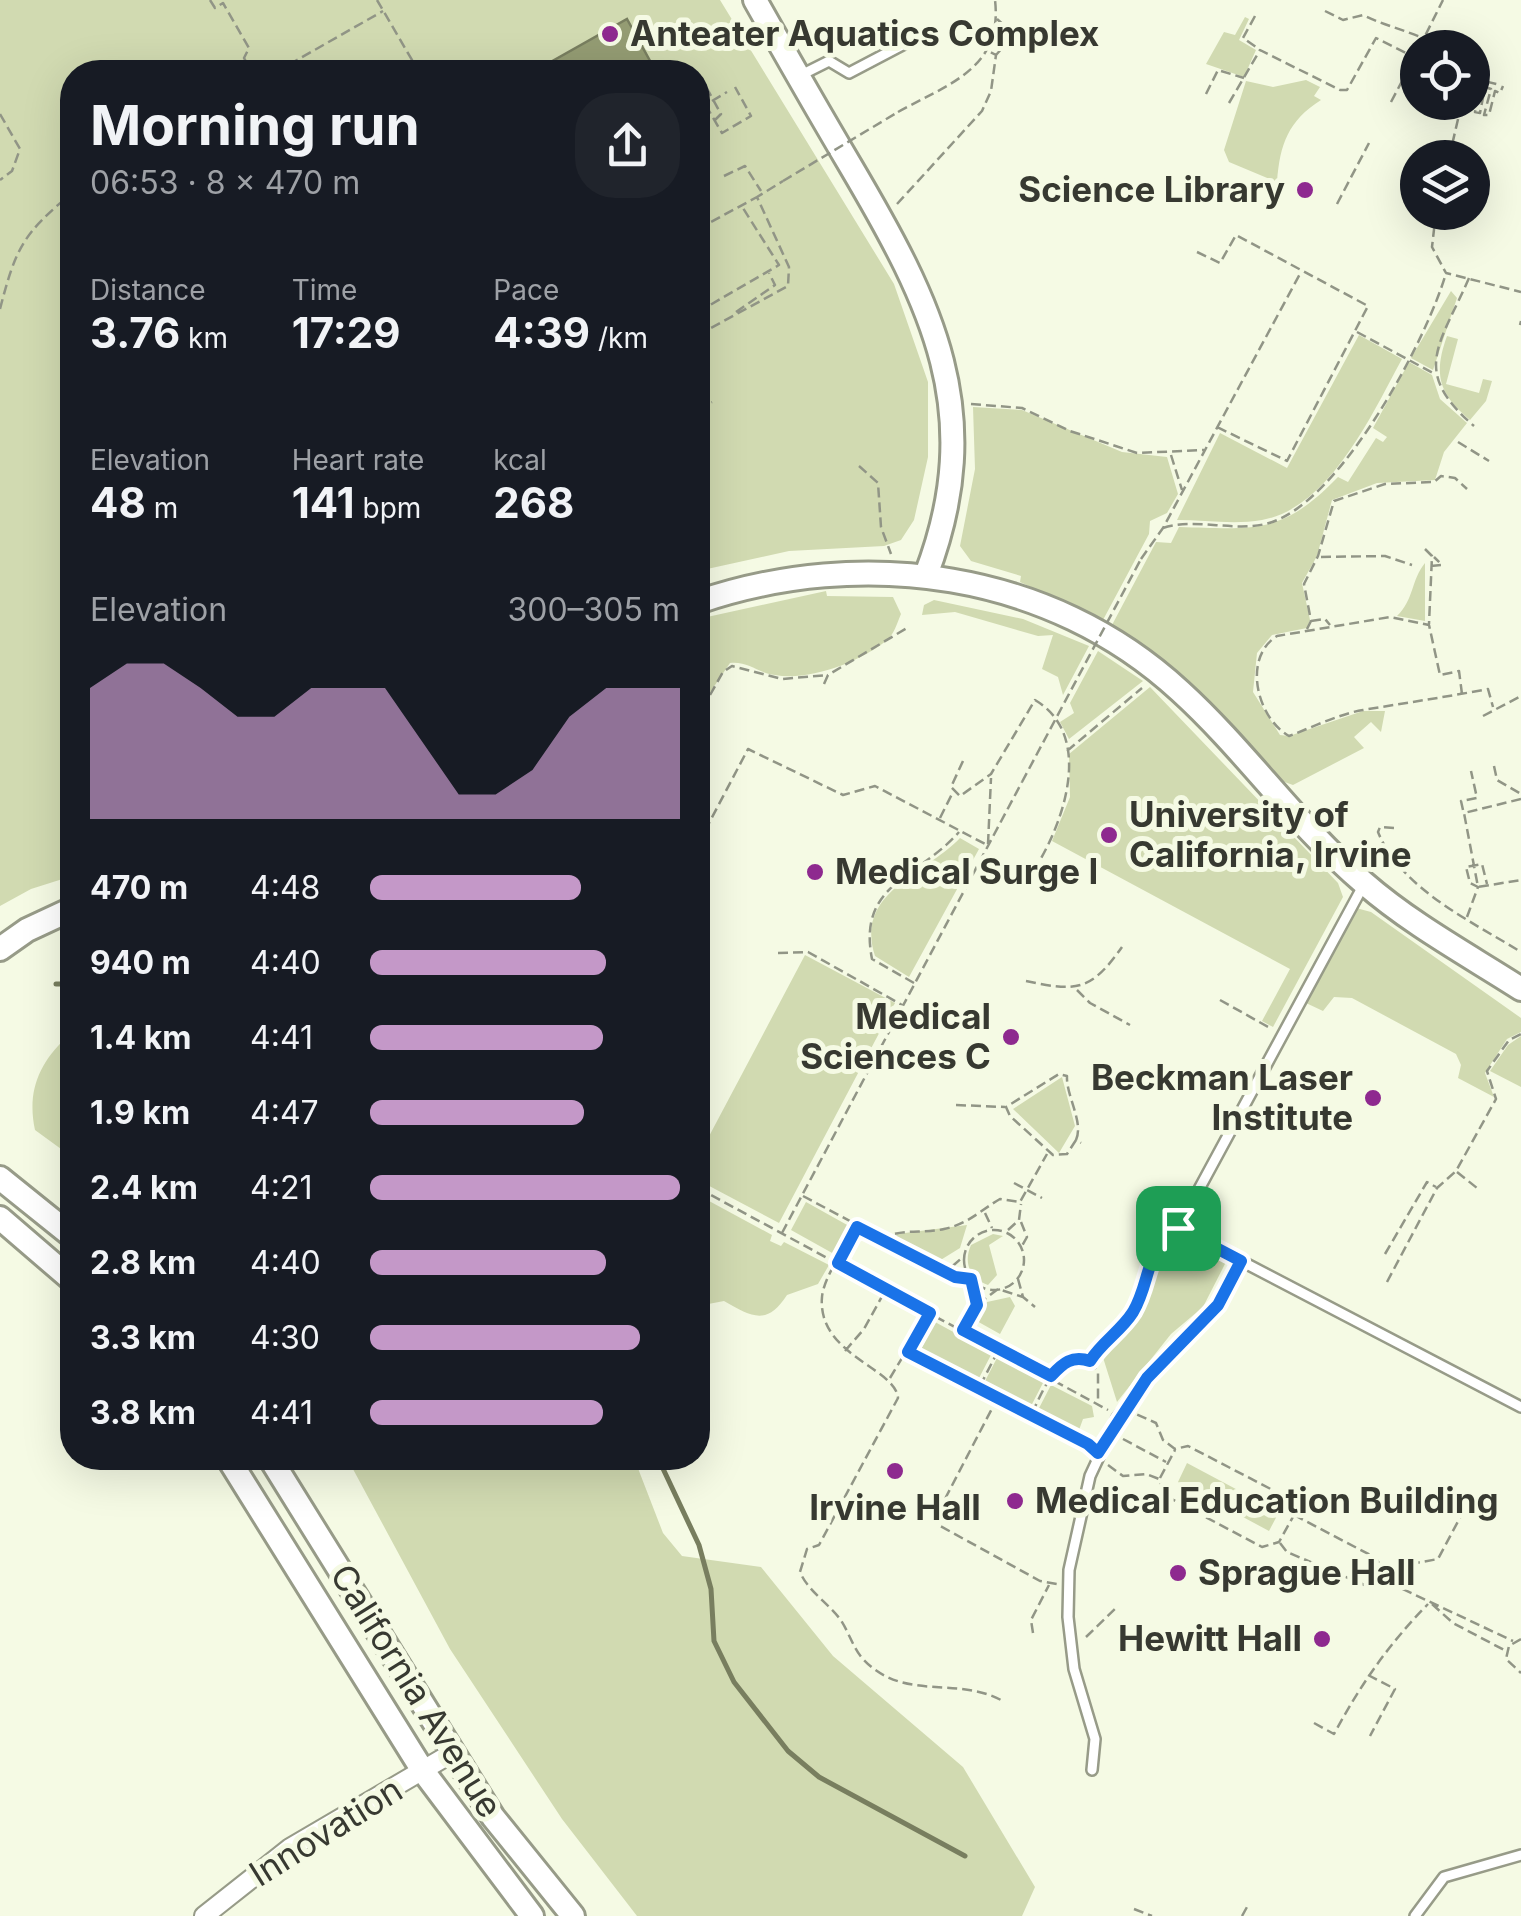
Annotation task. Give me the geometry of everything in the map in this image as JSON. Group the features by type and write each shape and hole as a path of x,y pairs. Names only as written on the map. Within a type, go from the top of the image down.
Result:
{"street":[{"path":"755,0 898,248 938,337 951,402 952,439 950,476 926,575"},
{"path":"710,599 804,576 866,571 926,575 1048,608 1108,638 1158,671 1211,721 1284,804 1364,884 1521,989"},
{"path":"0,949 27,930 60,915"},
{"path":"0,1178 60,1226"},
{"path":"0,1218 60,1270"},
{"name":"California Avenue","path":"235,1470 423,1771 532,1916"},
{"name":"California Avenue","path":"277,1470 493,1817 573,1916"},
{"name":"Innovation","path":"204,1916 290,1848 452,1753"}],"lane":[{"path":"798,77 829,61 850,73 929,32"},
{"path":"1364,884 1178,1228 1521,1407"},
{"path":"1092,1770 1095,1739 1071,1642 1068,1586 1077,1520 1108,1432 1173,1349 1210,1314 1241,1261"},
{"path":"1415,1916 1444,1876 1521,1856"}],"path":[{"path":"210,0 215,8 223,3 249,48 245,60"},
{"path":"377,0 412,60"},
{"path":"710,222 973,69 988,51 996,19 995,0"},
{"path":"1428,30 1443,0"},
{"path":"297,60 383,10"},
{"path":"1325,11 1343,20 1363,15 1405,30"},
{"path":"1255,16 1243,38 1340,90 1347,90 1376,38 1400,50"},
{"path":"893,209 982,110 990,91 996,55 1004,46 1018,47 1024,42 1015,30 996,19"},
{"path":"1229,103 1260,50"},
{"path":"988,51 996,55"},
{"path":"1206,94 1218,70 1245,79"},
{"path":"1482,81 1503,86 1500,93 1494,91 1489,116 1484,114 1490,89 1485,88 1480,113 1476,112 1482,81"},
{"path":"1391,102 1400,84"},
{"path":"710,112 722,134 752,116 734,87"},
{"path":"712,101 727,92"},
{"path":"710,97 720,114 715,121"},
{"path":"0,114 20,149 12,172 0,180"},
{"path":"1336,204 1369,143"},
{"path":"724,176 745,166 762,192"},
{"path":"710,328 782,292 791,277 757,197"},
{"path":"0,308 15,252 60,203"},
{"path":"710,305 779,265 740,205"},
{"path":"1434,230 1432,247 1446,273 1521,292"},
{"path":"1197,252 1220,263 1236,235 1368,306 1287,461 1217,427"},
{"path":"782,1233 1141,560 1183,492 1302,270"},
{"path":"736,313 739,306 776,285 768,272"},
{"path":"1163,528 1178,524 1255,525 1288,513 1344,466 1406,358 1446,273"},
{"path":"1469,278 1441,344 1435,374 1442,396 1474,426"},
{"path":"1355,331 1435,374"},
{"path":"971,404 1022,408 1118,449 1170,453 1205,450"},
{"path":"1458,442 1489,461"},
{"path":"1170,453 1183,492"},
{"path":"859,466 878,484 882,527 892,556"},
{"path":"1306,630 1311,621 1304,584 1318,556 1334,501 1386,484 1434,482 1441,476 1455,478 1467,490"},
{"path":"1425,549 1442,565 1430,566"},
{"path":"1318,556 1396,556 1412,566"},
{"path":"1432,556 1429,625 1440,676 1458,671 1462,694"},
{"path":"1429,625 1390,618 1277,636 1265,643 1260,656 1258,698 1279,730 1289,736 1361,710 1488,689 1493,708"},
{"path":"1311,621 1325,619 1331,626"},
{"path":"710,695 723,672 732,666 782,679 828,675 906,628"},
{"path":"1066,752 1131,699 1158,671"},
{"path":"824,684 828,675"},
{"path":"1483,716 1521,696"},
{"path":"952,793 967,794 991,774 1035,700 1047,707 1059,725 1070,783 1064,810 1040,860"},
{"path":"710,821 748,749 842,795 875,786 988,846"},
{"path":"939,820 963,761"},
{"path":"1494,766 1497,780 1521,797"},
{"path":"1467,917 1478,887 1461,801 1477,798 1471,772"},
{"path":"988,846 991,774"},
{"path":"1464,813 1521,797"},
{"path":"1468,800 1472,811"},
{"path":"1394,828 1380,827 1378,832 1396,864 1422,890 1521,952"},
{"path":"915,984 872,959 868,937 874,908 889,884 940,853 960,831"},
{"path":"1474,865 1482,864 1487,886"},
{"path":"1478,887 1521,880"},
{"path":"1026,981 1075,988 1105,972 1122,948"},
{"path":"778,953 808,952 903,1005"},
{"path":"1075,988 1090,1003 1130,1024"},
{"path":"1220,1000 1280,1034"},
{"path":"1387,1282 1437,1188 1456,1171 1496,1099 1488,1071 1509,1040 1521,1034"},
{"path":"956,1104 1006,1107 1058,1074 1067,1076 1069,1100 1079,1125 1076,1140 1061,1157 1048,1152 1006,1107"},
{"path":"1076,1140 1082,1143"},
{"path":"1023,1297 1018,1278 1024,1263 1022,1248 1026,1237 1020,1220 1020,1202 1048,1152"},
{"path":"1456,1171 1477,1188"},
{"path":"1385,1254 1426,1182 1437,1188"},
{"path":"1014,1183 1042,1198"},
{"path":"710,1194 1098,1401 1117,1418"},
{"path":"802,1196 942,1273 1023,1297 1035,1307"},
{"path":"880,1239 892,1232 933,1231 972,1220 1000,1199 1020,1202"},
{"path":"984,1212 992,1230"},
{"path":"972,1220 978,1234"},
{"path":"1006,1232 1020,1220"},
{"path":"857,1227 822,1299 837,1342 889,1380 898,1398 819,1545 807,1549 800,1572 805,1584 842,1622 859,1655 879,1674 903,1685 963,1687 1001,1700"},
{"path":"1090,1361 1136,1308 1152,1255 1164,1236 1178,1228"},
{"path":"942,1273 964,1256 978,1234 1006,1232 1022,1248"},
{"path":"964,1256 977,1305"},
{"path":"963,1330 977,1305 1018,1278"},
{"path":"845,1351 864,1330 886,1290"},
{"path":"889,1380 930,1313"},
{"path":"979,1388 999,1349"},
{"path":"908,1352 1098,1453 1115,1472 1159,1479"},
{"path":"1031,1415 1051,1376 1063,1363 1078,1357 1090,1361 1098,1372 1098,1401"},
{"path":"998,1397 933,1522 1050,1583 1068,1586"},
{"path":"1142,1416 1156,1424 1163,1440 1176,1449"},
{"path":"1108,1432 1166,1462"},
{"path":"1294,1515 1279,1542 1262,1546 1164,1495 1159,1479 1176,1449 1188,1446 1288,1498 1294,1515 1376,1558 1390,1583"},
{"path":"1390,1583 1405,1565 1438,1559 1471,1497"},
{"path":"1279,1542 1287,1552 1367,1586 1390,1583 1513,1641 1521,1639"},
{"path":"1033,1634 1031,1620 1050,1583"},
{"path":"1430,1602 1454,1623 1506,1651"},
{"path":"1314,1724 1334,1734 1366,1674 1392,1651 1405,1627 1430,1602"},
{"path":"1071,1642 1094,1633 1118,1606"},
{"path":"1513,1641 1506,1651 1509,1666 1521,1673"},
{"path":"1366,1674 1395,1689 1370,1736"},
{"path":"1242,1916 1246,1907"},
{"path":"1134,1908 1152,1916"}],"shaded area":[{"path":"0,0 720,0 894,284 928,382 928,457 914,520 901,540 884,546 789,551 710,568 710,60 60,60 60,880 31,889 0,906"},
{"path":"1245,17 1249,19 1239,40 1256,50 1244,77 1206,64 1224,32 1235,35"},
{"path":"627,19 650,60 554,60"},
{"path":"1306,80 1320,87 1314,96 1321,100 1293,125 1280,156 1277,182 1229,162 1224,150 1246,81 1273,87"},
{"path":"1451,291 1457,298 1433,370 1411,358"},
{"path":"1359,335 1402,359 1363,430 1329,478 1286,512 1262,520 1177,520 1220,433 1287,468"},
{"path":"1447,336 1458,339 1446,384 1479,393 1483,379 1492,381 1486,401 1470,420 1451,401 1442,383 1440,362"},
{"path":"1409,362 1432,375 1440,399 1467,423 1444,452 1435,480 1377,483 1332,500 1317,556 1302,583 1310,620 1307,628 1272,635 1257,653 1253,692 1280,735 1289,736 1363,711 1385,711 1381,732 1371,722 1354,737 1364,748 1293,785 1276,779 1201,694 1159,656 1112,625 1156,542 1171,543 1179,527 1266,524 1300,510 1338,477 1348,482 1376,438 1383,442 1387,437 1373,428"},
{"path":"973,407 1022,410 1122,452 1167,457 1178,494 1167,513 1150,521 1149,534 1103,620 1020,582 1021,576 971,561 960,546 975,469"},
{"path":"1425,563 1425,621 1397,616 1407,603"},
{"path":"826,591 827,596 893,597 901,614 886,641 848,663 818,673 788,676 730,663 710,692 710,616"},
{"path":"934,600 1023,619 1089,646 1063,695 1058,677 1042,669 1053,635 1038,636 955,612 922,615 924,605"},
{"path":"1098,651 1143,681 1069,739 1060,722 1074,713 1070,703"},
{"path":"1150,687 1338,883 1343,897 1273,1027 1262,1021 1290,969 1052,841 1070,797 1069,754"},
{"path":"960,838 979,849 909,977 875,956 871,934 875,916 897,886"},
{"path":"1356,908 1371,912 1521,1018 1521,1032 1507,1039 1485,1073 1494,1097 1458,1078 1461,1065 1456,1054 1352,998 1334,997 1323,1011 1306,1003"},
{"path":"805,955 895,1003 779,1223 710,1186 710,1134"},
{"path":"1521,1036 1521,1087 1490,1071 1508,1045"},
{"path":"60,1045 60,1148 35,1130 33,1116 34,1091 48,1058"},
{"path":"1062,1077 1075,1126 1059,1153 1013,1109"},
{"path":"710,1201 772,1235 770,1241 781,1246 784,1242 829,1265 818,1284 787,1295 766,1315 751,1314 724,1301 710,1304"},
{"path":"806,1202 849,1226 834,1254 791,1230"},
{"path":"967,1225 960,1248 939,1261 895,1239 897,1234"},
{"path":"993,1234 1003,1236 989,1245 997,1275 988,1285 973,1274 968,1258 971,1245"},
{"path":"1179,1239 1226,1262 1203,1307 1171,1334 1117,1402 1100,1348 1134,1315 1160,1249 1169,1241 1163,1251 1171,1255"},
{"path":"1010,1297 1015,1306 1000,1334 975,1320 987,1302"},
{"path":"935,1322 992,1353 978,1380 921,1349"},
{"path":"998,1356 1044,1381 1030,1408 984,1383"},
{"path":"1051,1385 1092,1406 1094,1417 1083,1419 1079,1430 1037,1412"},
{"path":"1187,1463 1279,1512 1269,1531 1178,1482"},
{"path":"353,1470 639,1470 663,1533 682,1556 761,1567 833,1656 963,1767 1035,1887 1022,1916 637,1916 562,1819 450,1649"}],"waterway":[{"path":"664,1470 699,1545 711,1589 714,1641 734,1682 788,1751 819,1777 965,1856"}],"place":[{"name":"Anteater Aquatics Complex","path":"610,34"},
{"name":"Science Library","path":"1305,190"},
{"name":"University of California, Irvine","path":"1109,835"},
{"name":"Medical Surge I","path":"815,872"},
{"name":"Medical Sciences C","path":"1011,1037"},
{"name":"Beckman Laser Institute","path":"1373,1098"},
{"name":"Irvine Hall","path":"895,1471"},
{"name":"Medical Education Building","path":"1015,1501"},
{"name":"Sprague Hall","path":"1178,1573"},
{"name":"Hewitt Hall","path":"1322,1639"}],"route":[{"path":"857,1227 955,1277 971,1279 977,1305 963,1330 1051,1376 1063,1363 1078,1357 1090,1361 1098,1347 1122,1327 1136,1308 1152,1255 1164,1236 1178,1228 1241,1261 1218,1305 1147,1378 1117,1418 1098,1453 1088,1444 908,1352 930,1313 838,1263 857,1227"}]}
